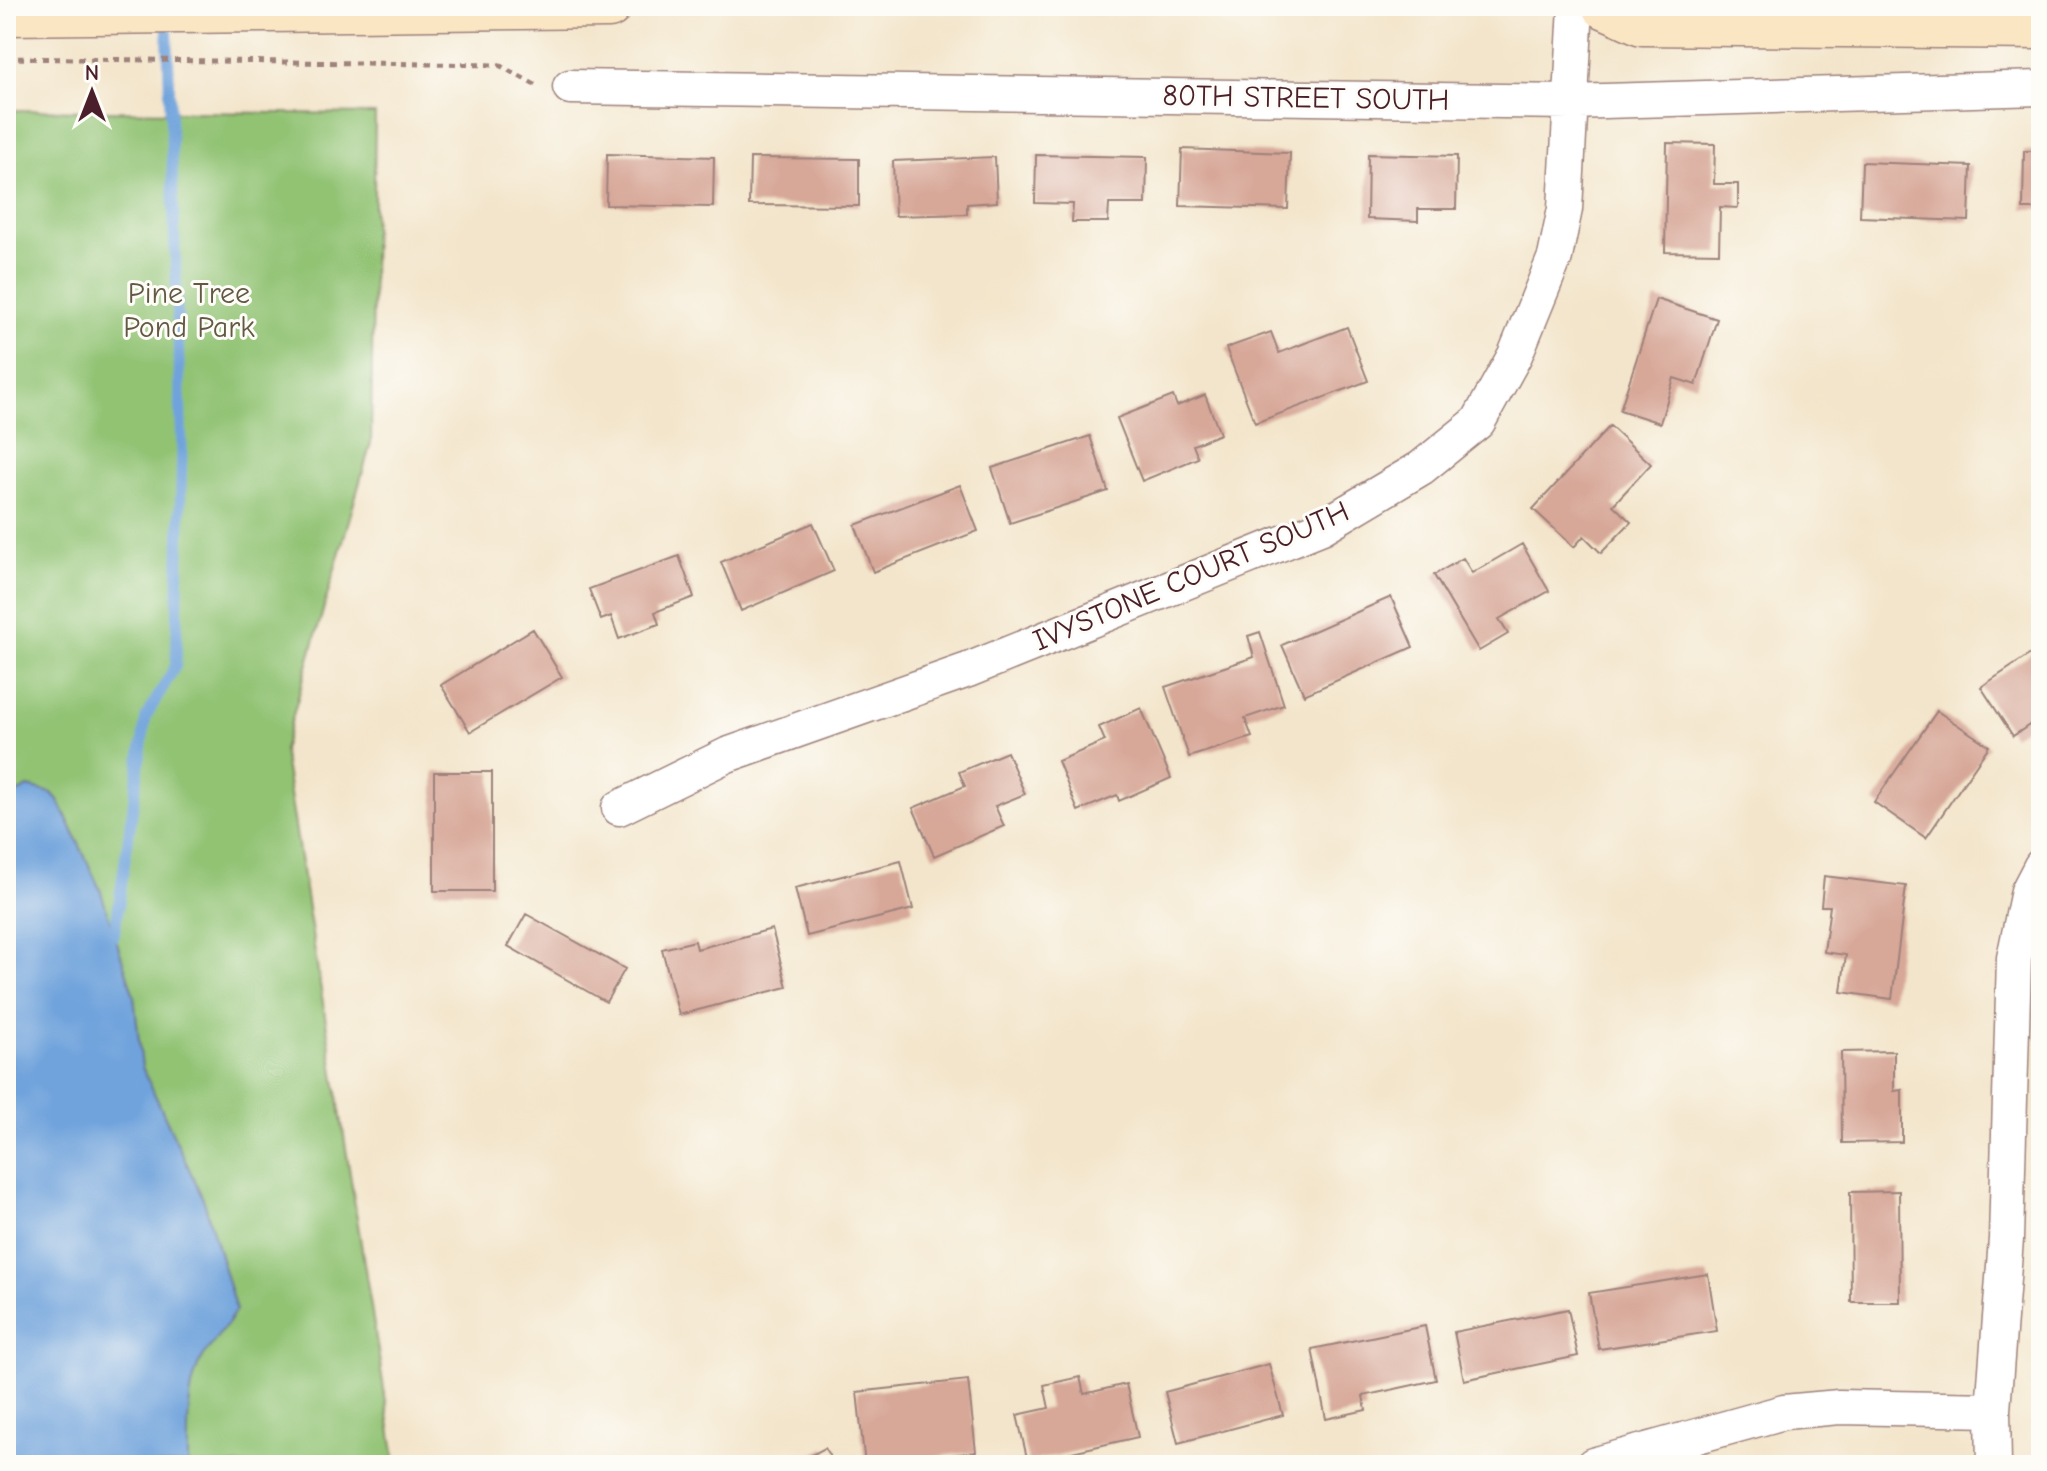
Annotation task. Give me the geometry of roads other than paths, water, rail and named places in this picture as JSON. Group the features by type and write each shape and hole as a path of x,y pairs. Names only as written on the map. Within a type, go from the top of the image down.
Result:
{"main road":[{"path":"6,13 609,6"},
{"path":"1604,6 1642,23 2041,27"}],"street":[{"name":"IVYSTONE COURT SOUTH","path":"619,808 727,755 968,670 1322,527 1421,468 1478,422 1521,341 1555,257 1565,209 1576,6"},
{"name":"80TH STREET SOUTH","path":"570,87 1571,102 2041,88"},
{"path":"1994,1465 1993,1410 2006,1239 2014,958 2028,891 2041,866"},
{"path":"1593,1465 1784,1412 1839,1407 1993,1410"}],"water":[{"path":"28,787 52,793 59,801 100,889 134,996 142,1067 204,1201 236,1310 200,1361 194,1378 188,1415 188,1465 6,1465 6,798"}],"waterway":[{"path":"114,936 146,717 176,665 182,449 167,19"}],"park label":[{"name":"Pine Tree Pond Park","path":"189,310"}]}
